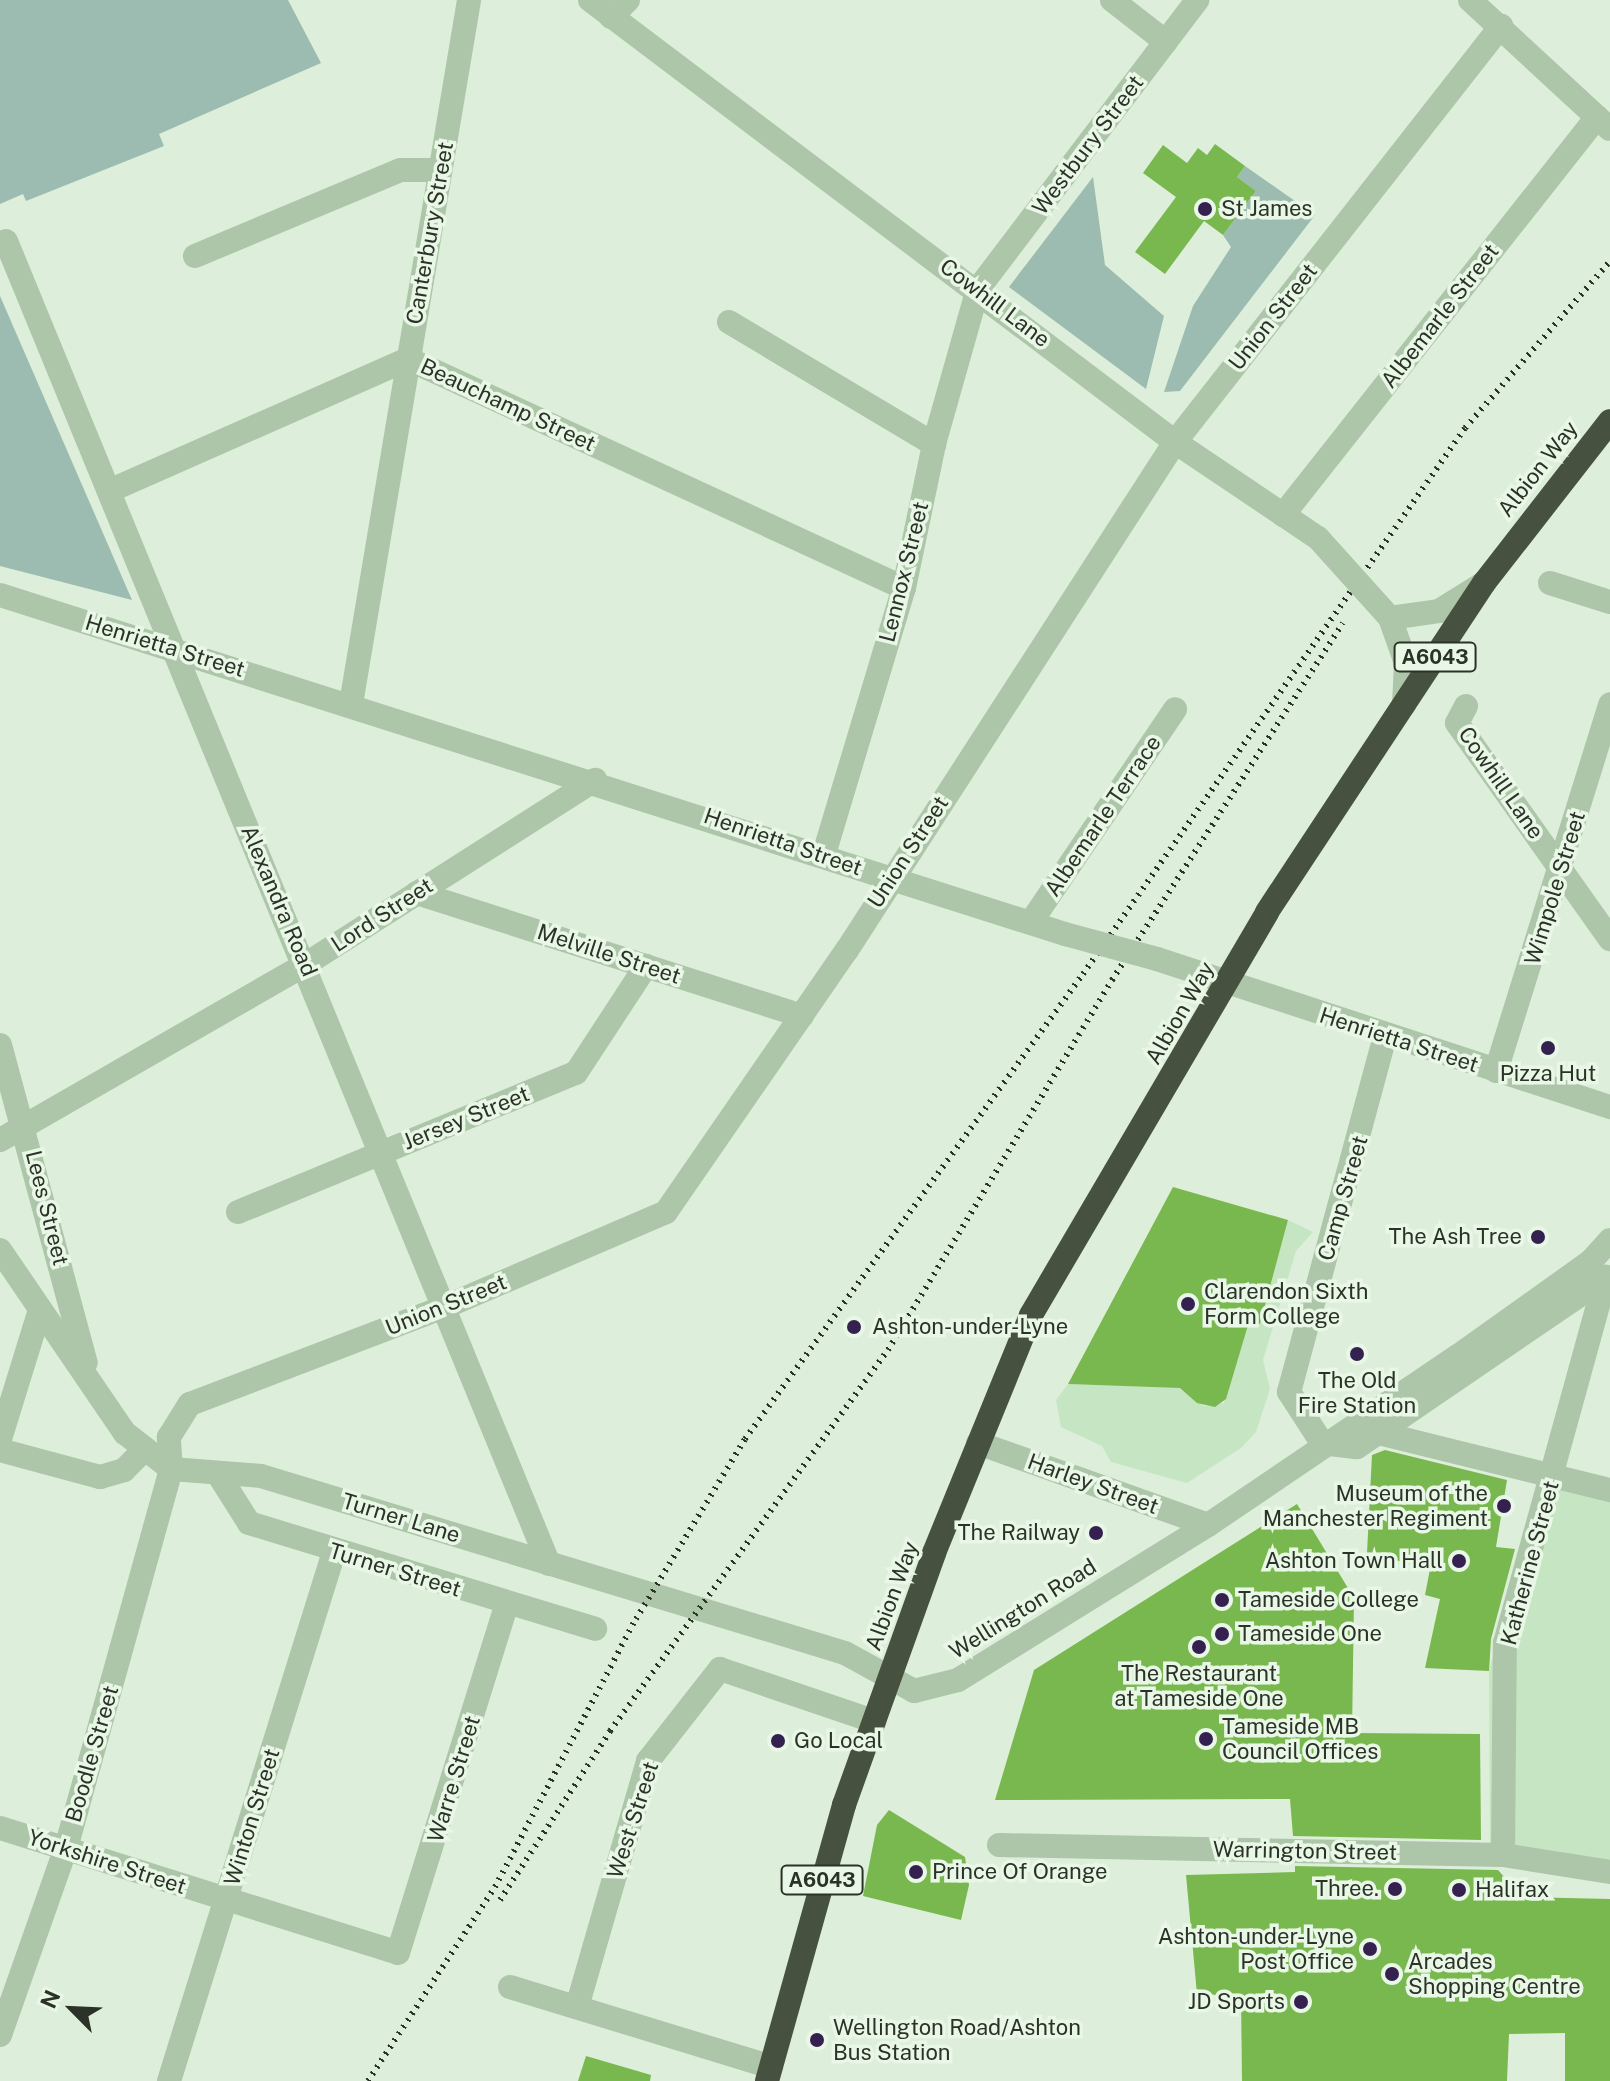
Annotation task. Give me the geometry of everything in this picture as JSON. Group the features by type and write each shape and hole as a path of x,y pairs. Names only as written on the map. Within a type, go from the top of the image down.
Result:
{"highway":[{"name":"Albion Way","path":"888,1682 978,1443 1031,1315 1267,912 1484,583 1610,421"},
{"name":"A6043","path":"769,2074 844,1805 888,1682"}],"street":[{"name":"Canterbury Street","path":"351,704 469,0"},
{"name":"Cowhill Lane","path":"590,0 619,9 1175,442 1318,538 1390,618 1406,663 1404,705"},
{"path":"1112,0 1166,42"},
{"name":"Westbury Street","path":"978,289 1197,0"},
{"path":"1470,0 1603,123"},
{"name":"Union Street","path":"171,1469 169,1437 190,1404 447,1306 666,1212 802,1016 1175,442 1501,26"},
{"name":"Albemarle Street","path":"1283,515 1603,123"},
{"path":"195,256 401,170 440,170"},
{"name":"Alexandra Road","path":"6,241 447,1306 549,1564"},
{"name":"Lennox Street","path":"824,854 904,588 934,444 978,289"},
{"path":"729,322 934,444"},
{"name":"Beauchamp Street","path":"109,491 408,359 904,588"},
{"path":"1390,618 1439,611 1484,583"},
{"path":"1550,583 1610,602"},
{"name":"Henrietta Street","path":"0,595 595,780 824,854 889,879 1157,959 1610,1107"},
{"name":"Wimpole Street","path":"1496,1071 1606,736 1610,704"},
{"name":"Cowhill Lane","path":"1466,706 1457,723 1610,939"},
{"name":"Albemarle Terrace","path":"1031,922 1175,709"},
{"name":"Lord Street","path":"0,1140 27,1128 306,964 595,780"},
{"name":"Melville Street","path":"417,893 802,1016"},
{"name":"Jersey Street","path":"238,1212 576,1073 646,966"},
{"name":"Camp Street","path":"1322,1443 1289,1392 1385,1036"},
{"name":"Lees Street","path":"0,1045 27,1128 88,1372"},
{"name":"Wellington Road","path":"1322,1443 1357,1447 1379,1433 1602,1271 1610,1240"},
{"name":"Turner Lane","path":"0,1250 40,1310 88,1372 125,1433 171,1469 220,1477 261,1476 845,1653 888,1682"},
{"name":"Wellington Road","path":"888,1682 914,1691 958,1680 1208,1525 1322,1443 1602,1271"},
{"name":"Katherine Street","path":"1503,1855 1505,1643 1554,1474 1602,1271"},
{"path":"0,1439 40,1310"},
{"path":"1379,1433 1610,1490"},
{"name":"Harley Street","path":"978,1443 1208,1525"},
{"path":"0,1450 100,1477 124,1470 145,1449"},
{"name":"Boodle Street","path":"0,2035 66,1848 171,1469"},
{"name":"Turner Street","path":"220,1477 249,1523 334,1552 595,1629"},
{"name":"Winton Street","path":"169,2081 334,1552"},
{"name":"Warre Street","path":"398,1953 507,1603"},
{"name":"West Street","path":"577,2007 648,1761 720,1669 874,1721"},
{"name":"Yorkshire Street","path":"0,1828 398,1953"},
{"name":"Warrington Street","path":"999,1845 1503,1855 1610,1872"},
{"path":"510,1987 769,2074"}],"shaded area":[{"path":"0,0 288,0 321,63 159,134 164,146 26,201 23,194 0,204"},
{"path":"1245,166 1315,215 1180,391 1164,392 1193,306 1231,247 1223,235 1256,191 1237,177"},
{"path":"1093,177 1105,265 1164,316 1146,389 1009,287"},
{"path":"0,296 132,600 0,566"},
{"path":"1288,1220 1313,1232 1296,1251 1263,1360 1270,1389 1256,1432 1241,1448 1187,1483 1111,1462 1102,1446 1061,1427 1056,1400 1068,1384 1183,1388 1204,1406 1224,1403 1249,1322 1260,1324"},
{"path":"1544,1472 1610,1490 1610,1872 1490,1855 1489,1671"}],"building":[{"name":"St James","path":"1215,144 1245,166 1237,177 1256,191 1223,235 1204,221 1165,274 1135,252 1176,197 1143,173 1163,145 1187,163 1198,148 1207,155"},
{"name":"Clarendon Sixth Form College","path":"1173,1187 1288,1220 1260,1324 1249,1322 1226,1399 1215,1407 1197,1403 1180,1388 1068,1384"},
{"name":"Ashton Town Hall","path":"1385,1450 1507,1480 1496,1547 1515,1549 1491,1639 1489,1671 1425,1668 1440,1599 1425,1595 1430,1569 1367,1553 1372,1455"},
{"name":"Tameside One","path":"1297,1504 1354,1598 1352,1733 1480,1734 1481,1840 1293,1836 1290,1799 995,1800 1034,1670"},
{"name":"Prince Of Orange","path":"889,1810 965,1857 969,1885 961,1920 863,1896 877,1825"},
{"name":"Arcades Shopping Centre","path":"1295,1866 1498,1870 1522,1897 1610,1899 1610,2081 1565,2081 1565,2033 1509,2034 1507,2081 1242,2081 1241,1996 1197,1994 1186,1875 1295,1872"},
{"path":"586,2056 651,2075 650,2081 578,2081"}],"railway":[{"path":"368,2081 495,1887 636,1619 745,1439 1083,974 1465,428 1610,261"},
{"path":"500,1900 610,1731 888,1350 1112,980 1343,623"}],"place":[{"name":"St James","path":"1205,209"},
{"name":"Pizza Hut","path":"1548,1048"},
{"name":"The Ash Tree","path":"1538,1237"},
{"name":"Clarendon Sixth Form College","path":"1188,1304"},
{"name":"Ashton-under-Lyne","path":"854,1327"},
{"name":"The Old Fire Station","path":"1357,1354"},
{"name":"Museum of the Manchester Regiment","path":"1504,1506"},
{"name":"The Railway","path":"1096,1533"},
{"name":"Ashton Town Hall","path":"1459,1561"},
{"name":"Tameside College","path":"1222,1600"},
{"name":"Tameside One","path":"1222,1634"},
{"name":"The Restaurant at Tameside One","path":"1199,1647"},
{"name":"Tameside MB Council Offices","path":"1206,1739"},
{"name":"Go Local","path":"778,1741"},
{"name":"Prince Of Orange","path":"916,1872"},
{"name":"Three.","path":"1395,1889"},
{"name":"Halifax","path":"1459,1890"},
{"name":"Ashton-under-Lyne Post Office","path":"1370,1949"},
{"name":"Arcades Shopping Centre","path":"1392,1974"},
{"name":"JD Sports","path":"1301,2002"},
{"name":"Wellington Road/Ashton Bus Station","path":"817,2040"}]}
